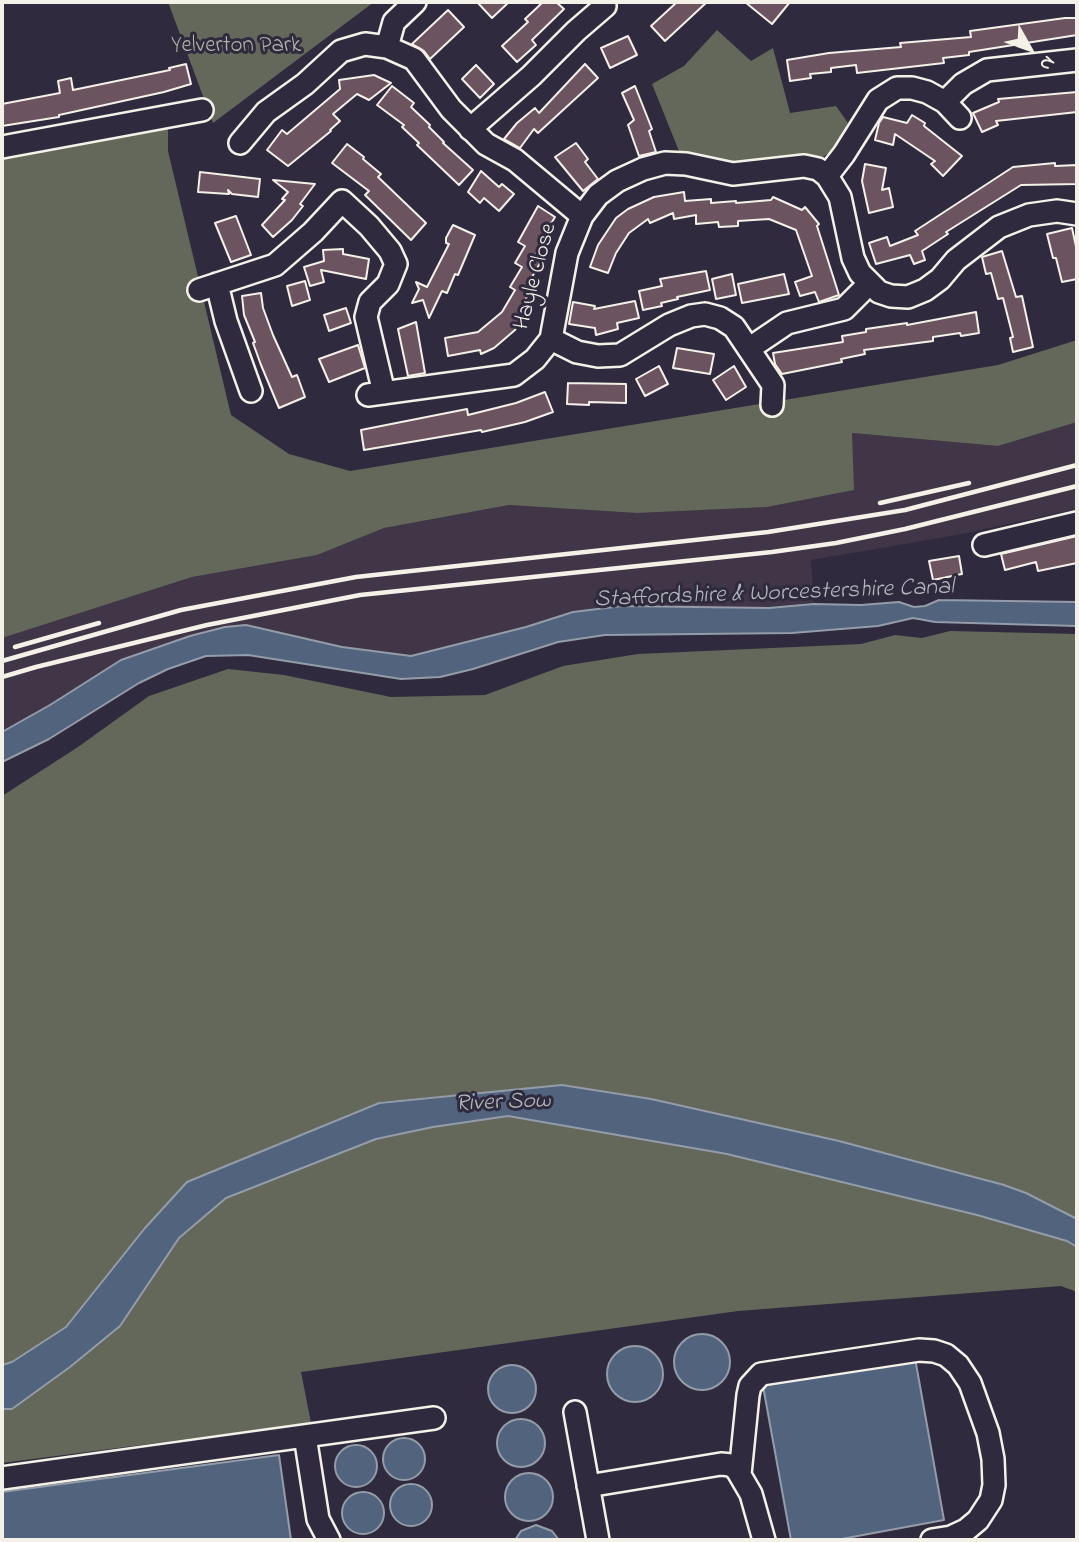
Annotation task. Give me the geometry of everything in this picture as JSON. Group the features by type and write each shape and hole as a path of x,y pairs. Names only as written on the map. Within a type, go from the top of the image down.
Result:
{"street":[{"path":"387,47 394,22 415,2"},
{"path":"470,129 531,76 604,3"},
{"path":"242,145 266,112 305,84 341,51 365,44 387,47 414,59 451,109 486,144 514,160 582,216"},
{"path":"945,102 963,84 987,70 1077,60"},
{"path":"960,118 945,102 927,92 897,88 878,100 827,176 840,197 853,258 869,284 879,292 908,297 925,290 940,279 956,260 999,227 1029,215 1057,211 1077,214"},
{"path":"2,147 202,110"},
{"name":"Hayle Close","path":"251,391 226,321 208,287 275,265 313,232 342,201 369,226 390,251 396,264 388,284 370,302 366,317 376,394 514,374 535,359 551,339 567,253 582,216 598,195 617,181 643,169 665,163 686,164 733,174 804,166 818,169 827,176"},
{"path":"750,348 787,323 844,309 869,284"},
{"path":"551,339 576,352 598,356 620,355 669,325 691,316 705,314 720,318 734,327 773,385 772,405"},
{"path":"984,545 1077,523"},
{"path":"740,1474 748,1395 750,1386 761,1374 934,1350 952,1360 970,1382 988,1433 995,1474 991,1500 978,1520 951,1537 932,1540"},
{"path":"575,1412 598,1540"},
{"path":"2,1478 434,1418"},
{"path":"305,1436 318,1519 323,1532 330,1540"},
{"path":"588,1486 721,1464 731,1465 740,1474 755,1502 764,1540"}],"shaded area":[{"path":"1077,422 1077,509 957,535 811,560 814,604 769,608 622,606 573,612 526,627 411,656 342,647 246,625 222,628 121,660 2,732 2,638 192,577 317,555 384,528 509,505 637,513 767,507 854,490 851,433 998,446"}],"green space":[{"name":"Yelverton Park","path":"168,2 374,2 213,123"},
{"path":"717,30 751,61 773,48 790,113 836,106 848,123 832,151 821,158 737,164 681,156 652,84 684,66"},
{"path":"168,126 168,151 231,415 289,454 350,471 998,365 1077,340 1077,422 998,446 852,433 854,490 767,507 637,513 509,505 384,528 317,555 192,577 2,638 2,157"},
{"path":"950,631 1077,634 1077,1219 1004,1185 839,1141 651,1099 562,1085 379,1102 187,1182 145,1228 66,1327 12,1362 2,1364 2,796 78,747 149,696 228,669 284,675 391,697 485,695 563,666 638,654 861,644 895,635 922,638"},
{"path":"508,1116 727,1154 977,1215 1067,1241 1077,1247 1077,1292 1061,1286 738,1311 301,1372 311,1423 2,1463 2,1409 12,1409 70,1367 150,1279 179,1238 226,1198 376,1139"}],"water":[{"path":"939,600 1077,602 1077,626 935,622 913,618 878,626 792,633 605,635 558,642 440,677 401,679 248,655 206,656 168,669 139,683 49,739 2,762 2,732 121,660 225,627 246,625 342,647 411,656 526,627 573,612 622,606 769,608 899,602 914,607"},
{"name":"River Sow","path":"562,1085 651,1099 839,1141 1004,1185 1077,1219 1077,1247 1067,1241 977,1215 727,1154 508,1116 433,1127 376,1139 226,1198 179,1238 120,1326 12,1409 2,1409 2,1365 12,1362 66,1327 145,1228 187,1182 379,1103"},
{"path":"702,1334 713,1336 722,1342 728,1351 728,1373 722,1382 713,1388 702,1390 691,1388 682,1382 676,1373 674,1362 676,1351 682,1342 691,1336"},
{"path":"635,1346 646,1348 655,1354 661,1363 661,1385 655,1394 646,1400 635,1402 624,1400 615,1394 609,1385 607,1374 609,1363 615,1354 624,1348"},
{"path":"915,1358 944,1520 836,1540 791,1540 763,1386"},
{"path":"512,1365 529,1372 536,1389 529,1406 512,1413 495,1406 488,1389 495,1372"},
{"path":"521,1419 538,1426 545,1443 538,1460 521,1467 504,1460 497,1443 504,1426"},
{"path":"404,1438 419,1444 425,1459 419,1474 404,1480 389,1474 383,1459 389,1444"},
{"path":"356,1445 371,1451 377,1466 371,1481 356,1487 341,1481 335,1466 341,1451"},
{"path":"279,1455 291,1540 2,1540 2,1492"},
{"path":"529,1473 546,1480 553,1497 546,1514 529,1521 512,1514 505,1497 512,1480"},
{"path":"411,1484 426,1490 432,1505 426,1520 411,1526 396,1520 390,1505 396,1490"},
{"path":"363,1492 378,1498 384,1513 378,1528 363,1534 348,1528 342,1513 348,1498"},
{"path":"536,1525 552,1531 559,1540 515,1540 521,1531"}],"building":[{"path":"477,2 509,2 492,18"},
{"path":"543,2 556,2 564,9 532,40 536,45 517,62 502,46 528,22 525,19"},
{"path":"677,2 707,2 665,41 651,26"},
{"path":"745,2 790,2 772,24"},
{"path":"448,10 464,27 430,59 424,51 412,44"},
{"path":"1077,18 1077,35 969,52 969,55 943,58 944,63 857,73 856,65 831,68 831,72 810,74 811,78 790,81 787,60 829,53 901,47 900,43 971,37 970,31"},
{"path":"628,36 637,55 610,68 601,48"},
{"path":"186,64 191,84 59,117 2,126 2,104 60,93 58,81 71,78 73,90 170,70 169,68"},
{"path":"585,64 598,78 538,133 534,129 520,148 504,139 517,123 535,108 539,113"},
{"path":"476,65 494,84 480,98 462,79"},
{"path":"374,75 391,83 369,100 357,94 333,114 340,121 331,131 288,166 267,150 282,130 287,134 340,89 339,80"},
{"path":"392,86 414,103 411,107 430,125 443,143 473,170 459,185 417,145 419,143 402,127 404,125 377,105"},
{"path":"635,86 652,129 649,131 656,152 639,156 628,125 634,120 622,93"},
{"path":"1077,92 1077,112 996,121 998,125 982,132 973,113 999,102 998,99"},
{"path":"912,115 962,156 943,176 931,164 935,161 895,134 893,145 875,140 883,117 907,123"},
{"path":"576,143 588,159 585,162 598,179 583,191 555,157"},
{"path":"347,144 381,174 378,177 426,223 411,240 365,195 369,191 332,163"},
{"path":"1055,163 1055,166 1077,165 1077,184 1021,185 946,232 948,234 922,251 925,260 914,264 910,255 876,264 869,243 887,237 890,246 918,235 915,231 1013,167"},
{"path":"865,164 886,168 882,190 889,188 893,207 869,213 862,181"},
{"path":"481,171 499,187 502,184 514,194 499,211 484,198 480,203 468,192"},
{"path":"200,172 260,179 258,197 232,194 228,190 229,194 198,192"},
{"path":"273,180 315,184 292,220 273,237 262,225 285,200 282,199 288,192"},
{"path":"684,192 685,201 711,199 711,203 736,203 771,200 773,197 802,210 805,207 819,224 817,226 839,295 819,302 815,292 800,296 795,282 812,276 796,230 769,219 738,221 738,226 719,227 718,222 696,224 696,215 674,219 673,213 650,223 648,219 629,233 616,253 608,273 590,267 598,245 616,218 654,197"},
{"path":"538,206 555,217 535,256 542,260 532,277 537,280 525,300 532,304 515,330 494,348 481,354 480,350 448,356 445,338 478,332 502,312 515,290 510,287 522,267 515,263 525,246 518,242"},
{"path":"236,216 251,255 231,262 215,223"},
{"path":"453,225 475,235 458,275 455,274 447,293 442,291 429,318 423,300 412,303 419,289 416,282 427,287 449,244 446,243 446,238"},
{"path":"1072,228 1077,251 1077,279 1062,282 1047,234"},
{"path":"343,249 343,254 369,259 366,279 321,270 324,282 310,286 304,267 324,261 323,250"},
{"path":"1002,251 1016,297 1022,296 1033,347 1013,352 1010,338 1013,337 1003,298 998,299 991,273 986,274 982,257"},
{"path":"706,271 710,290 677,297 678,299 661,303 662,306 643,310 639,291 662,286 660,279"},
{"path":"732,274 736,295 716,299 712,279"},
{"path":"784,274 789,294 742,303 738,284"},
{"path":"305,281 310,300 292,306 287,286"},
{"path":"261,293 263,308 273,335 292,377 297,375 305,397 279,408 244,315 242,296"},
{"path":"635,301 639,318 617,323 618,329 596,335 595,328 569,324 573,302 595,306 594,309"},
{"path":"346,308 351,323 329,331 324,315"},
{"path":"976,312 979,333 961,336 960,333 933,337 933,341 864,350 865,354 841,359 842,362 782,374 775,364 773,353 843,342 842,336 866,332 866,329 907,325"},
{"path":"416,322 425,373 408,376 398,329"},
{"path":"358,345 365,368 329,382 319,359"},
{"path":"677,348 714,354 710,374 673,368"},
{"path":"659,366 668,384 645,396 636,379"},
{"path":"734,366 746,387 726,400 713,380"},
{"path":"568,383 626,384 626,403 567,404"},
{"path":"545,392 553,412 525,422 482,432 481,430 364,450 361,430 467,409 468,415 516,403"},
{"path":"1077,536 1077,563 1038,571 1036,562 1005,570 1001,554"},
{"path":"959,556 962,574 933,580 929,561"}],"railway":[{"path":"2,661 181,610 356,577 768,532 905,510 1077,465"},
{"path":"880,503 969,483"},
{"path":"2,677 207,625 360,595 836,543 905,529 1077,486"},
{"path":"15,647 99,623"}],"water label":[{"name":"Staffordshire & Worcestershire Canal","path":"774,595"}]}
